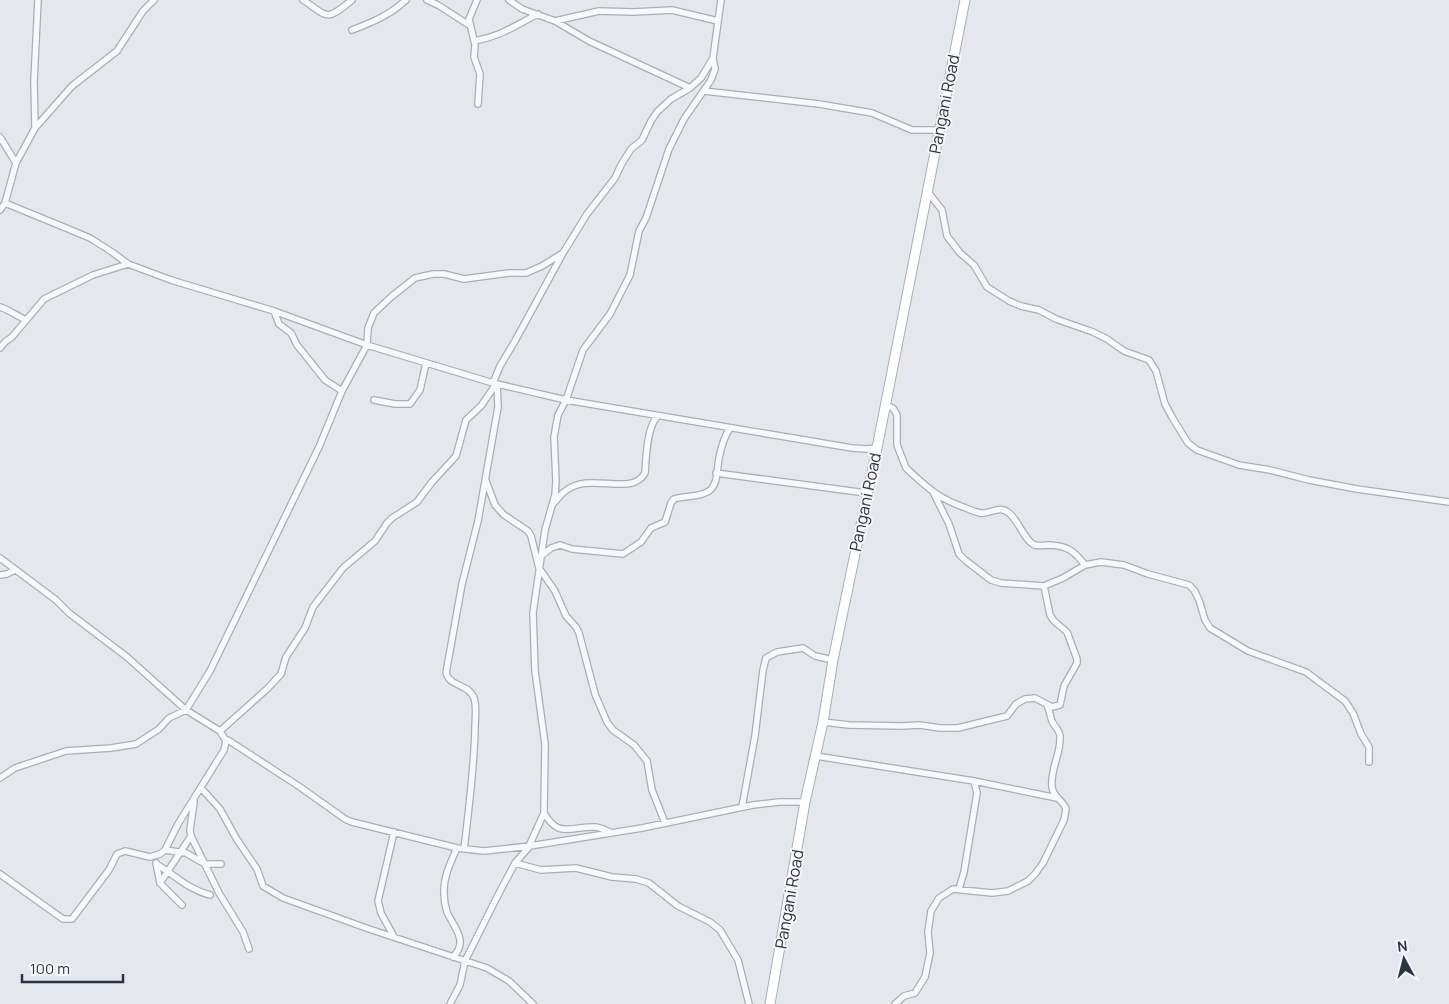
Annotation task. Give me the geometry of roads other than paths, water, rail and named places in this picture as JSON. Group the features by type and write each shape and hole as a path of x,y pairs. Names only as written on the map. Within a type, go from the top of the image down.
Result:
{"main road":[{"name":"Pangani Road","path":"770,1004 833,660 866,493 877,448 965,0"}],"street":[{"path":"35,128 34,81 38,0"},
{"path":"0,210 5,204 16,163 35,128 72,86 117,51 143,11 154,0"},
{"path":"303,0 322,14 329,16 352,0"},
{"path":"352,30 381,19 398,8 406,0"},
{"path":"427,0 469,25"},
{"path":"478,0 469,19 474,41 474,57 480,74 478,104"},
{"path":"509,0 522,9 555,20 589,41 690,88"},
{"path":"450,1004 460,984 465,961 515,863 530,846 544,813 545,744 537,686 533,622 545,530 554,504 556,481 555,426 583,350 610,314 630,274 639,231 646,218 669,149 684,119 711,80 715,69 714,58 721,0"},
{"path":"555,20 599,10 642,12 672,10 718,21"},
{"path":"474,41 509,31 521,22 538,14"},
{"path":"220,731 281,674 286,657 305,628 313,607 340,572 375,541 392,518 417,502 456,456 466,420 481,406 495,383 500,366 587,214 615,178 631,148 642,140 657,112 671,99 690,88 701,78 714,58"},
{"path":"704,91 819,104 872,113 912,130 939,130"},
{"path":"0,137 16,163"},
{"path":"927,190 942,210 947,236 960,253 974,265 987,287 1021,306 1038,310 1056,319 1093,332 1107,339 1124,352 1149,360 1156,371 1172,418 1188,442 1197,450 1239,465 1270,470 1309,480 1449,502"},
{"path":"5,204 90,238 128,264 171,280 274,311 367,345 495,383 566,400 658,416 852,448 877,448"},
{"path":"0,778 15,768 66,751 136,744 159,729 169,718 186,710 210,672 319,447 342,391 367,345 368,328 374,313 391,296 415,278 433,274 444,274 464,279 509,273 526,273 563,253"},
{"path":"0,348 44,299 93,275 128,264"},
{"path":"0,307 14,312 26,320"},
{"path":"274,311 279,324 292,333 297,345 325,380 342,391"},
{"path":"374,400 406,405 412,402 420,390 426,363"},
{"path":"464,849 474,746 475,701 470,691 452,682 446,673 462,584 478,521 498,407 495,383"},
{"path":"884,405 893,408 897,415 897,440 903,464 934,494 980,513 996,508 1008,512 1017,521 1030,542 1035,545 1066,548 1074,552 1085,565"},
{"path":"554,504 564,492 583,483 597,482 628,485 642,479 645,473 654,419 658,416"},
{"path":"541,556 550,548 560,545 572,549 619,554 626,553 634,545 641,542 651,528 665,522 674,499 708,492 714,484 719,457 727,433 730,428 735,428"},
{"path":"716,474 866,493"},
{"path":"485,479 495,505 504,515 524,528 531,536 539,568 555,592 566,616 576,627 595,694 607,722 613,730 634,745 647,761 652,790 666,823"},
{"path":"934,494 949,524 955,545 965,560 991,580 1001,583 1044,586 1063,578 1085,565 1113,562 1148,574 1189,584 1199,600 1205,620 1210,628 1248,650 1306,672 1345,701 1368,747 1369,762"},
{"path":"0,558 127,656 186,710 220,731 226,741 224,750 178,824 165,850 154,856 125,851 117,854 109,870 72,919 67,920 54,913 0,874"},
{"path":"0,575 8,574 15,570"},
{"path":"823,722 849,725 920,725 958,728 1007,716 1016,704 1026,699 1038,698 1047,705 1055,707 1060,705 1064,686 1077,663 1077,659 1067,632 1054,622 1050,615 1044,586"},
{"path":"742,807 756,736 762,670 766,658 777,652 803,648 816,656 833,660"},
{"path":"896,1004 904,996 915,993 925,977 930,953 928,925 931,911 944,894 953,889 1000,893 1011,890 1032,877 1043,863 1066,815 1065,805 1053,793 1052,775 1060,744 1060,733 1054,725 1047,705"},
{"path":"226,741 228,740 236,745 345,819 464,849 484,851 530,846 666,823 742,807 779,802 806,802"},
{"path":"816,756 974,781 1057,798"},
{"path":"959,889 964,872 977,793 974,781"},
{"path":"201,788 220,809 236,838 257,869 263,886 283,898 497,972 533,1004"},
{"path":"194,800 191,836 219,894 243,932 249,949"},
{"path":"544,813 554,826 561,830 598,827 611,833"},
{"path":"394,832 378,901 381,913 394,937"},
{"path":"160,883 191,836"},
{"path":"453,957 460,950 460,945 456,926 446,911 444,885 457,848"},
{"path":"165,850 182,852 205,864 221,864"},
{"path":"154,856 160,883 182,905"},
{"path":"515,863 534,870 576,868 612,877 636,879 649,883 671,902 710,922 720,930 738,960 749,1004"},
{"path":"156,864 194,890 210,895"}]}
